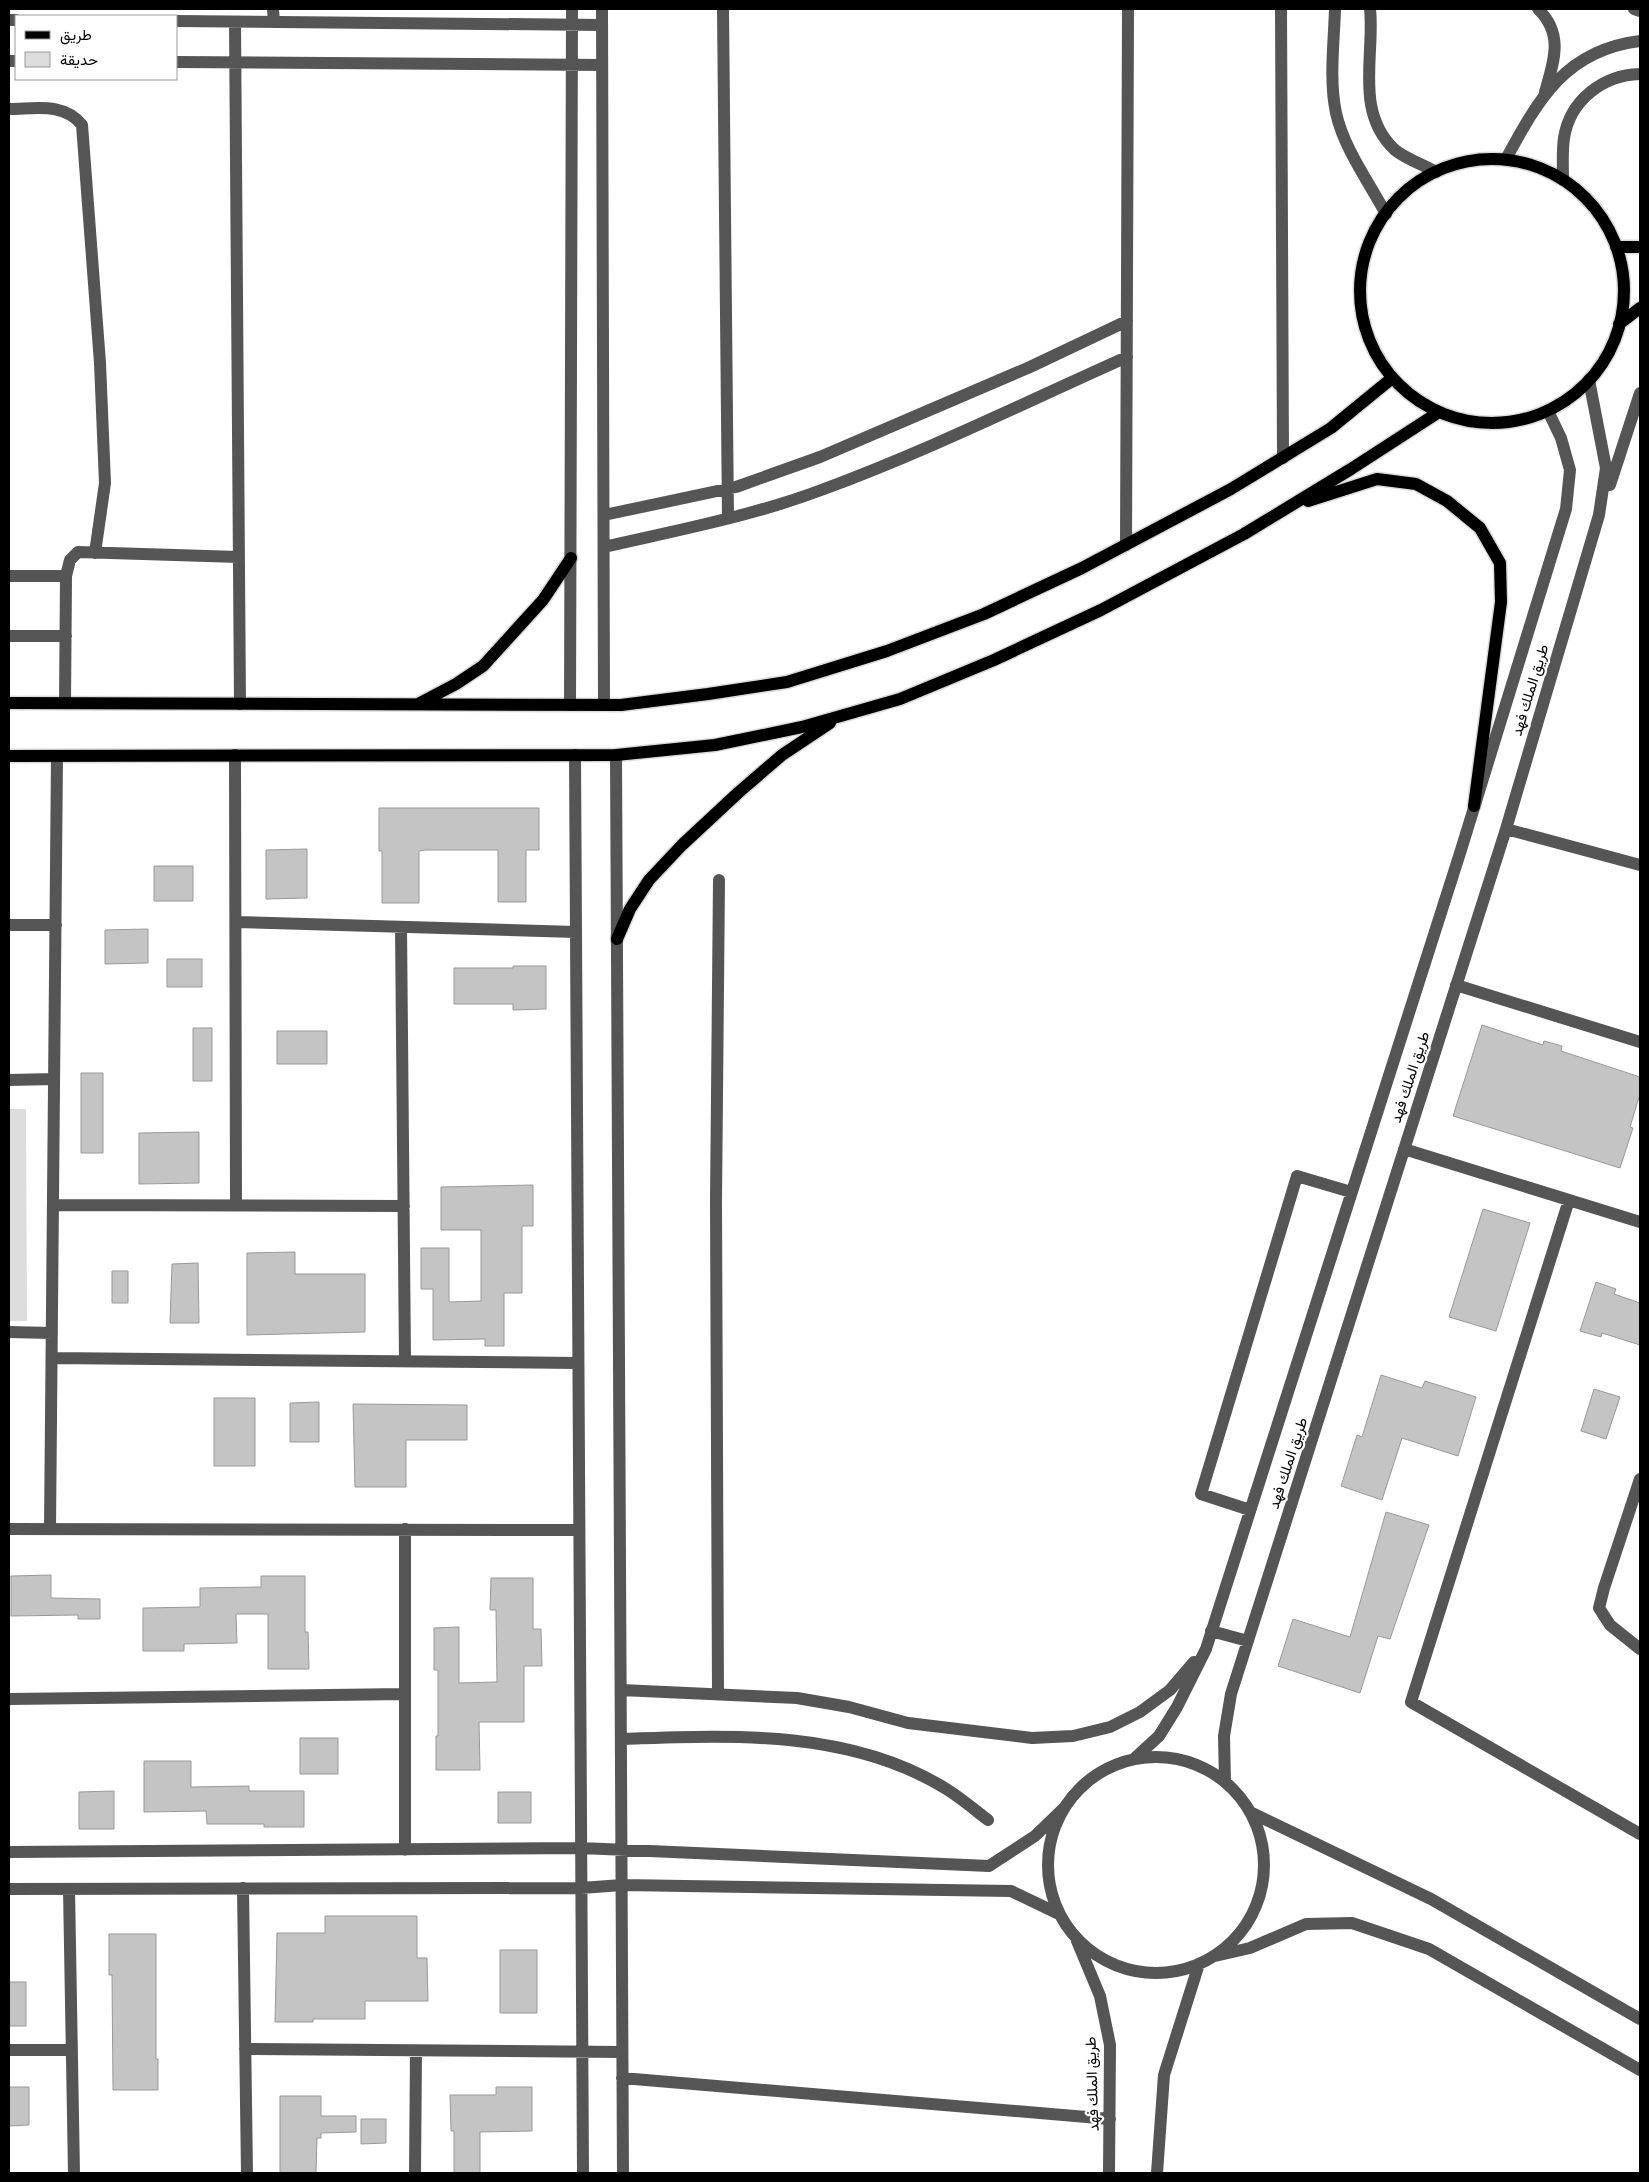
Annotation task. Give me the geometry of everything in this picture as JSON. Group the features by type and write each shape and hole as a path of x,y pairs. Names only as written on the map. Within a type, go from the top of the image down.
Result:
{"main road":[{"path":"1506,160 1539,166 1577,188 1606,222 1622,263 1624,308 1611,350 1585,386 1548,412 1506,424 1461,421 1420,404 1391,379 1370,346 1360,308 1360,270 1373,232 1395,200 1426,176 1436,172 1462,162 1506,160"},
{"path":"1616,247 1640,247"},
{"path":"1619,324 1640,308"},
{"path":"9,703 621,705 787,682 887,651 984,614 1082,568 1231,489 1283,458 1331,428 1391,379"},
{"path":"9,756 616,755 715,745 802,727 900,699 994,660 1101,610 1244,534 1439,412"},
{"path":"1289,507 1377,479 1416,484 1447,501 1480,528 1500,563 1502,602 1474,806"},
{"path":"417,705 456,684 483,666 543,600 571,558"},
{"path":"617,939 630,909 649,880 682,845 782,755 842,715"}],"street":[{"path":"274,9 274,22"},
{"path":"570,705 572,9"},
{"path":"602,9 604,705"},
{"path":"723,9 728,518"},
{"path":"1126,544 1128,9"},
{"path":"1281,9 1283,458"},
{"path":"1335,9 1333,71 1336,114 1348,147 1386,214"},
{"path":"1370,9 1368,62 1370,96 1378,128 1396,150 1436,172"},
{"path":"1538,9 1554,31 1555,57 1544,95"},
{"path":"1634,9 1640,11"},
{"path":"178,21 602,25"},
{"path":"235,22 240,704"},
{"path":"1506,160 1544,95 1570,68 1591,54 1620,43 1640,41"},
{"path":"178,62 602,65"},
{"path":"1563,180 1564,138 1569,118 1578,103 1596,85 1630,74 1640,74"},
{"path":"9,109 57,108 75,117 82,125 100,363 105,483 95,553"},
{"path":"604,515 728,488 820,457 1030,368 1127,321"},
{"path":"604,547 750,514 824,489 938,442 1126,357"},
{"name":"طريق الملك فهد","path":"1225,1781 1224,1736 1231,1694 1506,828 1599,515 1606,468 1589,380"},
{"path":"1599,515 1640,393"},
{"name":"طريق الملك فهد","path":"1134,1759 1159,1736 1177,1707 1206,1649 1474,806 1566,509 1570,470 1561,438 1548,412"},
{"path":"65,703 66,576 70,560 78,552 239,557"},
{"path":"9,576 66,576"},
{"path":"9,636 66,636"},
{"path":"235,755 236,1206"},
{"path":"575,755 583,2173"},
{"path":"616,755 623,2173"},
{"path":"50,1529 57,756"},
{"path":"1506,828 1640,865"},
{"path":"718,1693 716,1202 719,880"},
{"path":"236,922 576,932"},
{"path":"9,925 56,925"},
{"path":"401,927 405,1361"},
{"path":"1456,985 1640,1042"},
{"path":"9,1080 54,1078"},
{"path":"1404,1149 1640,1222"},
{"path":"1250,1510 1201,1494 1297,1176 1352,1192"},
{"path":"1569,1200 1411,1702 1640,1834"},
{"path":"53,1205 404,1206"},
{"path":"9,1332 52,1333"},
{"path":"52,1358 578,1363"},
{"path":"1640,1479 1599,1608 1610,1626 1640,1648"},
{"path":"9,1529 579,1530"},
{"path":"404,1530 405,1850"},
{"path":"1211,1631 1248,1641"},
{"path":"621,1690 797,1698 849,1707 908,1723 1032,1738 1073,1736 1110,1728 1140,1712 1170,1690 1206,1649"},
{"path":"9,1699 405,1694"},
{"path":"621,1739 707,1736 794,1740 848,1749 893,1763 948,1790 988,1820"},
{"path":"9,1852 581,1848 989,1866 1035,1836 1065,1807 1083,1785 1106,1769 1134,1759 1158,1756 1182,1759 1205,1768 1225,1781 1240,1796 1252,1813 1262,1839 1264,1866 1261,1893 1250,1918 1234,1940 1213,1957 1199,1964 1173,1972 1147,1973 1121,1967 1097,1955 1076,1938 1060,1914 1050,1888 1048,1860 1053,1832 1065,1807"},
{"path":"1252,1813 1431,1899 1640,2019"},
{"path":"9,1889 581,1888 622,1885 1011,1891 1060,1914"},
{"path":"243,1888 247,2173"},
{"path":"70,1889 74,2173"},
{"path":"1213,1957 1250,1948 1306,1924 1352,1923 1429,1949 1640,2070"},
{"name":"طريق الملك فهد","path":"1076,1938 1100,1996 1110,2045 1109,2173"},
{"path":"1157,2173 1164,2075 1199,1964"},
{"path":"245,2049 622,2052"},
{"path":"9,2050 72,2050"},
{"path":"415,2173 416,2050"},
{"path":"622,2078 1110,2118"}],"green space":[{"path":"9,1109 26,1109 27,1321 9,1321"}],"building":[{"path":"379,808 539,808 539,850 526,850 526,902 498,902 498,850 426,850 419,851 419,903 382,903 382,851 379,851"},
{"path":"307,849 307,898 266,899 266,850"},
{"path":"154,866 193,866 193,901 154,901"},
{"path":"148,929 148,963 105,964 105,930"},
{"path":"167,959 202,959 202,987 167,987"},
{"path":"513,966 546,966 546,1009 513,1010 513,1004 454,1004 454,968 513,968"},
{"path":"1482,1025 1543,1045 1544,1041 1562,1046 1561,1051 1640,1077 1640,1094 1630,1127 1633,1128 1620,1168 1453,1116"},
{"path":"193,1028 212,1028 212,1081 193,1081"},
{"path":"277,1031 327,1031 327,1064 277,1064"},
{"path":"81,1073 103,1073 103,1153 81,1153"},
{"path":"199,1132 199,1183 139,1184 139,1133"},
{"path":"533,1185 533,1226 522,1226 522,1293 504,1293 504,1346 485,1346 485,1339 433,1340 433,1289 421,1289 421,1248 449,1248 449,1302 481,1301 481,1230 441,1230 441,1187"},
{"path":"1483,1209 1530,1223 1496,1331 1449,1317"},
{"path":"295,1252 295,1274 365,1274 365,1332 247,1335 247,1253"},
{"path":"198,1263 199,1323 170,1323 172,1264"},
{"path":"112,1271 128,1271 128,1303 112,1303"},
{"path":"1596,1282 1616,1289 1614,1294 1640,1303 1640,1345 1602,1333 1601,1337 1580,1331"},
{"path":"1381,1375 1422,1388 1425,1381 1476,1397 1458,1456 1402,1438 1382,1500 1341,1486 1357,1435 1362,1437"},
{"path":"1594,1389 1620,1397 1606,1439 1581,1431"},
{"path":"214,1398 255,1398 255,1466 214,1466"},
{"path":"319,1402 319,1442 290,1442 290,1403"},
{"path":"353,1404 467,1405 467,1440 406,1440 406,1487 355,1487"},
{"path":"1386,1512 1429,1525 1390,1639 1378,1636 1360,1693 1278,1666 1293,1619 1350,1637"},
{"path":"51,1575 51,1598 100,1599 100,1619 78,1619 78,1615 11,1616 11,1576"},
{"path":"261,1576 305,1576 305,1632 308,1632 309,1669 268,1669 268,1614 236,1614 237,1643 184,1644 184,1651 143,1651 143,1608 200,1607 200,1588 261,1587"},
{"path":"491,1578 533,1578 533,1629 541,1629 542,1666 524,1666 524,1722 479,1722 480,1770 436,1770 438,1670 434,1670 434,1628 459,1627 459,1683 497,1682 496,1610 490,1610"},
{"path":"300,1738 338,1738 338,1774 300,1774"},
{"path":"144,1761 191,1761 191,1787 249,1786 249,1791 304,1791 304,1827 264,1827 264,1824 207,1824 206,1811 144,1812"},
{"path":"114,1791 114,1829 79,1829 79,1792"},
{"path":"498,1792 531,1792 531,1823 498,1823"},
{"path":"325,1916 417,1916 417,1958 427,1958 428,2001 365,2001 365,2019 313,2019 313,2022 275,2022 277,1933 325,1933"},
{"path":"109,1934 156,1934 156,2059 158,2059 158,2090 113,2090 112,1975 109,1975"},
{"path":"500,1950 537,1950 537,2013 500,2013"},
{"path":"9,1982 26,1982 26,2026 9,2026"},
{"path":"9,2087 29,2087 29,2125 9,2126"},
{"path":"496,2087 532,2087 532,2131 480,2132 480,2173 454,2173 454,2131 451,2131 450,2095 496,2095"},
{"path":"280,2096 321,2096 321,2116 356,2116 356,2132 321,2133 321,2138 317,2138 316,2173 280,2173"},
{"path":"361,2119 386,2119 386,2143 361,2144"}]}
